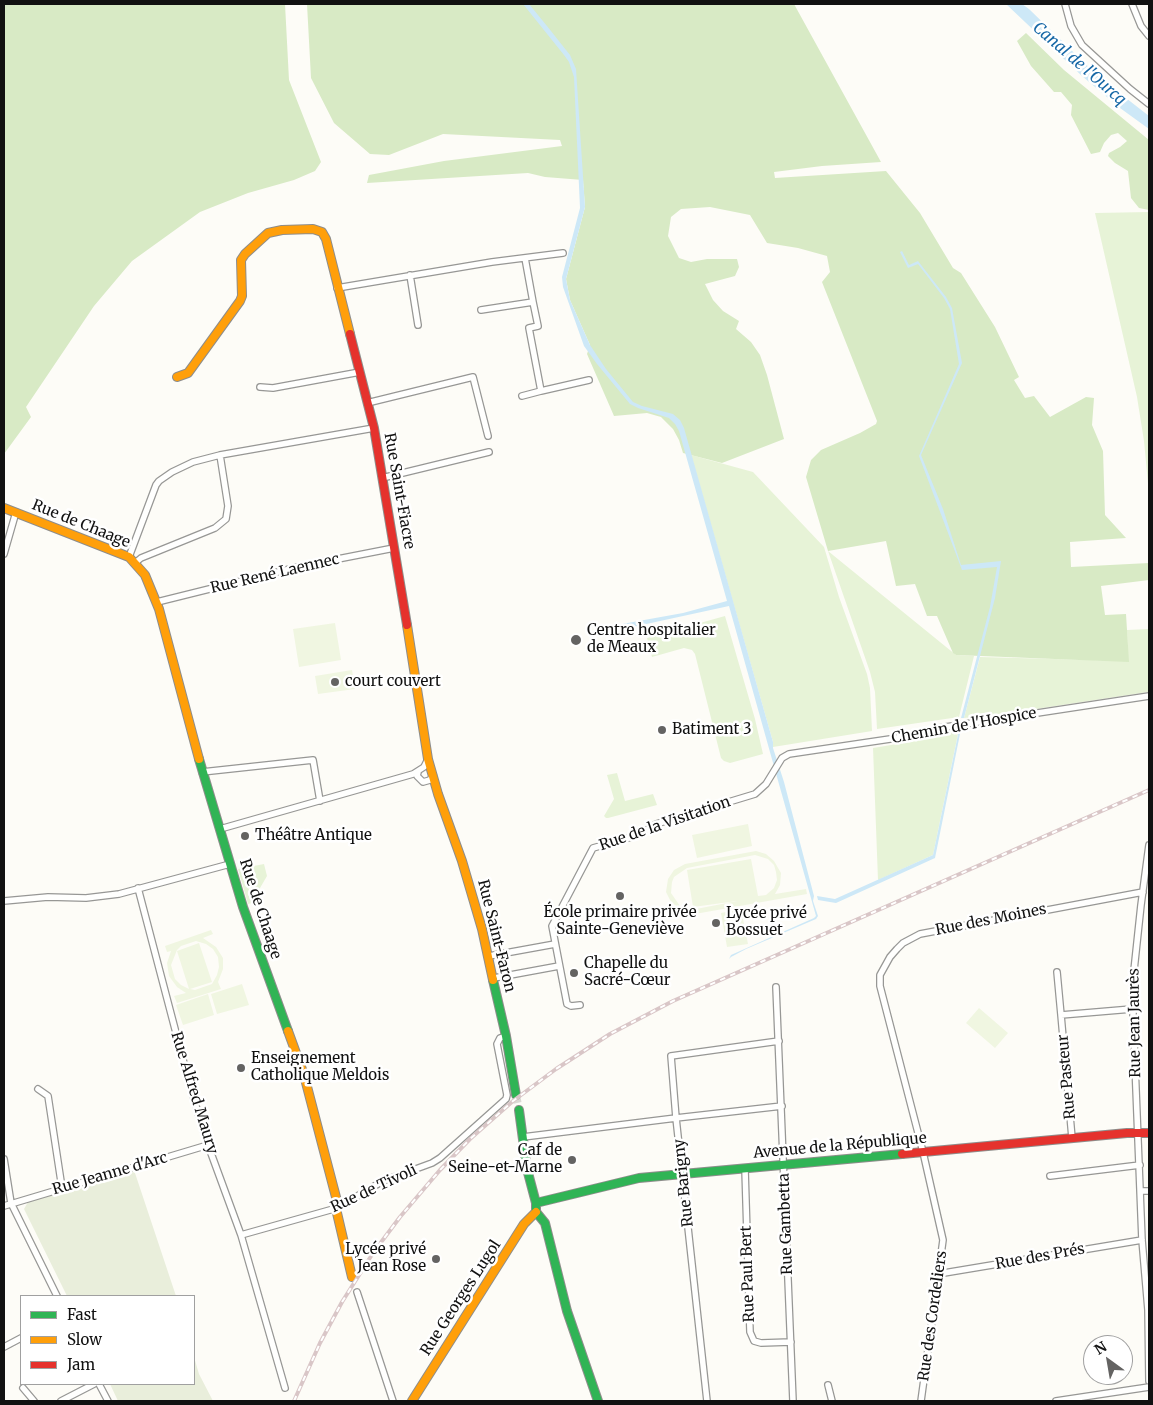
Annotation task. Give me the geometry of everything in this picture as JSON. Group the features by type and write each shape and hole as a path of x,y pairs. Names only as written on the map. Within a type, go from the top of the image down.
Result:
{"street":[{"path":"1065,4 1071,26 1082,44 1130,89 1149,104"},
{"path":"1132,4 1141,26 1149,36"},
{"name":"Rue Saint-Fiacre","path":"177,377 188,373 240,301 242,296 240,269 241,260 245,254 268,233 282,230 313,229 322,232 326,239 374,428 428,759 432,772"},
{"path":"337,288 492,262 563,254"},
{"path":"525,258 538,326 529,328 541,391"},
{"path":"410,275 418,325"},
{"path":"481,310 533,302"},
{"path":"260,387 273,388 360,372"},
{"path":"368,403 473,377 488,436"},
{"path":"522,396 590,380"},
{"path":"132,560 156,486 159,481 172,472 193,462 220,455 374,428"},
{"path":"382,478 489,452"},
{"path":"132,560 215,528 226,518 228,506 220,455"},
{"name":"Rue de Chaage","path":"4,508 132,560 144,576 157,602 202,772 230,864 256,946 304,1075 352,1277"},
{"path":"4,554 16,512"},
{"name":"Rue René Laennec","path":"157,602 302,566 394,548"},
{"name":"Chemin de l'Hospice","path":"780,760 788,754 917,735 939,728 1149,696"},
{"path":"220,829 408,776 424,767 428,759"},
{"path":"202,772 313,760 320,801"},
{"name":"Rue de la Visitation","path":"580,1005 571,1006 567,1004 552,926 593,848 639,835 656,824 755,794 766,784 780,760"},
{"path":"424,767 428,767 432,772 432,778 427,782"},
{"path":"418,772 419,779"},
{"name":"Rue Saint-Faron","path":"432,772 471,891 489,956 516,1095"},
{"path":"408,776 432,783 436,787"},
{"name":"Rue Jean Jaurès","path":"1149,845 1132,989 1142,1240 1148,1310 1149,1381"},
{"path":"4,900 106,896 230,864"},
{"name":"Rue Alfred Maury","path":"138,888 186,1073 208,1145 241,1235 285,1388"},
{"name":"Rue des Moines","path":"882,998 880,975 890,957 903,943 911,938 938,930 1143,892"},
{"path":"489,956 555,944"},
{"path":"494,978 559,966"},
{"name":"Rue Pasteur","path":"1057,972 1072,1138"},
{"name":"Rue Gambetta","path":"776,987 793,1401"},
{"name":"Rue des Cordeliers","path":"882,998 923,1152 943,1240 921,1401"},
{"name":"Rue Pasteur","path":"1062,1015 1132,1009"},
{"name":"Rue de Tivoli","path":"241,1235 337,1208 383,1182 440,1158 503,1102 507,1095 497,1044 500,1038 506,1036"},
{"path":"779,1041 671,1056 676,1118 782,1106"},
{"path":"38,1089 48,1096 62,1188"},
{"path":"519,1110 527,1169 536,1203 536,1212 545,1223 567,1311 598,1401"},
{"name":"Rue Barigny","path":"523,1137 676,1118 707,1401"},
{"name":"Avenue de la République","path":"536,1203 627,1180 1072,1138 1149,1133"},
{"name":"Rue Jeanne d'Arc","path":"4,1206 208,1145"},
{"path":"4,1159 11,1203 57,1295"},
{"path":"1050,1176 1140,1165"},
{"name":"Rue Paul Bert","path":"745,1169 750,1332 754,1341 761,1343 791,1342"},
{"path":"1141,1191 1149,1191"},
{"name":"Rue Georges Lugol","path":"412,1401 524,1224 536,1212"},
{"name":"Rue des Prés","path":"938,1274 1142,1240"},
{"path":"357,1292 394,1401"},
{"path":"4,1347 20,1339"},
{"path":"62,1401 92,1385"},
{"path":"100,1385 108,1401"},
{"path":"828,1385 832,1401"},
{"path":"1056,1401 1149,1387"},
{"path":"23,1388 34,1401"}],"green space":[{"path":"4,4 285,4 289,80 321,162 315,171 294,180 248,193 200,212 132,261 94,306 26,407 31,417 4,454"},
{"path":"307,4 794,4 881,162 822,166 774,172 775,178 886,171 920,213 953,268 961,273 995,327 1019,377 1014,380 1025,398 1034,396 1050,417 1086,397 1094,398 1092,425 1103,451 1105,515 1126,538 1070,542 1071,567 1149,563 1149,580 1101,586 1105,615 1126,614 1129,662 956,655 953,653 937,616 927,616 915,584 896,586 886,541 828,551 806,477 811,460 821,450 860,433 876,424 877,421 822,282 830,272 827,256 798,248 767,243 750,215 710,207 681,209 671,217 668,236 679,258 691,262 707,259 737,259 739,267 735,276 705,284 713,300 723,311 739,321 736,329 751,342 760,355 784,439 722,463 683,453 673,429 661,417 647,413 614,416 587,354 590,345 570,300 566,279 585,207 583,180 545,177 528,173 367,183 369,175 444,161 562,146 560,140 443,134 389,155 370,154 334,123 311,78"},
{"path":"1026,33 1064,70 1149,140 1149,210 1139,208 1131,198 1128,171 1108,156 1109,153 1127,141 1118,133 1111,135 1104,143 1100,152 1091,154 1071,115 1072,105 1061,92 1054,92 1031,66 1017,41"},
{"path":"1149,212 1149,494 1144,441 1137,397 1095,213"},
{"path":"691,455 753,472 824,547 839,597 867,674 870,688 872,731 773,747"},
{"path":"828,551 956,655 974,656 959,717 877,729 875,692 870,672"},
{"path":"725,616 755,719 763,754 730,763 721,758 695,654 692,650 684,648 652,657 647,638"},
{"path":"335,623 341,660 299,667 293,629"},
{"path":"1149,629 1148,692 964,718 980,657 1128,661 1127,630"},
{"name":"court couvert","path":"352,670 355,689 318,694 315,676"},
{"path":"959,729 933,855 878,880 873,748 915,741 938,733"},
{"path":"617,773 625,801 653,794 657,805 606,818 604,816 614,799 607,775"},
{"path":"748,824 752,846 697,858 692,835"},
{"path":"756,851 766,854 774,861 781,873 780,885 775,894 806,889 807,894 678,917 677,912 681,911 670,900 666,892 668,879 674,870 685,864","holes":["755,855 768,859 774,865 777,880 774,888 766,895 758,896 751,859 687,870 693,907 737,901 691,910 680,906 671,893 674,877 687,868"]},
{"path":"264,864 267,876 260,888 260,901 248,904 238,869"},
{"path":"741,909 748,944 727,947 721,913"},
{"path":"211,930 213,934 203,938 216,947 223,958 223,969 218,982 221,989 177,1003 174,996 186,993 177,987 169,976 167,963 171,951 167,952 165,946","holes":["196,941 206,944 213,949 218,957 219,967 212,984 195,990 190,989 212,982 199,943 177,951 189,989 175,979 171,965 177,950 181,946"]},
{"path":"242,984 249,1005 217,1014 211,994"},
{"path":"208,994 214,1015 183,1025 176,1005"},
{"path":"979,1008 1008,1033 995,1048 966,1023"},
{"path":"134,1170 176,1295 67,1295 24,1209 28,1202"},
{"path":"195,1360 199,1374 213,1401 118,1401 110,1385 195,1385"}],"water":[{"path":"523,4 529,4 547,26 570,55 576,69 585,207 566,279 570,300 590,345 606,369 633,402 673,414 680,420 684,428 773,742 773,748 784,782 814,896 813,901 818,916 816,919 746,949 729,959 731,955 816,916 729,606 621,628 622,624 683,613 727,601 679,431 669,418 630,404 597,364 584,346 563,287 562,277 580,208 574,77 569,62"},
{"name":"Canal de l'Ourcq","path":"1006,4 1022,4 1029,9 1099,77 1149,116 1149,129 1120,108 1082,76"},
{"path":"902,251 909,265 918,261 946,297 952,308 962,363 921,455 943,509 961,565 1001,561 995,598 964,718 961,718 990,607 997,567 962,570 919,456 959,364 950,309 918,264 908,268 900,252"},
{"path":"962,724 935,858 836,903 818,900 817,896 835,899 933,855 960,725"}],"tunnel":[{"path":"516,1095 519,1110"}],"railway":[{"path":"294,1401 320,1343 342,1302 373,1253 400,1217 440,1170 470,1139 513,1101 556,1069 610,1034 673,1001 1149,790"}],"traffic: fast":[{"path":"199,759 243,907 288,1031"},
{"path":"493,980 506,1036 516,1095"},
{"path":"519,1110 527,1169 536,1203 536,1212 545,1223 567,1311 598,1401"},
{"path":"536,1203 639,1178 902,1154"}],"traffic: slow":[{"path":"177,377 188,373 240,301 242,296 241,260 268,233 282,230 313,229 322,232 326,239 350,334"},
{"path":"4,508 129,557 145,575 159,609 199,759"},
{"path":"407,625 428,759 438,794 462,861 482,929 493,980"},
{"path":"288,1031 304,1075 337,1201 337,1213 352,1277"},
{"path":"412,1401 524,1224 536,1212"}],"traffic: jam":[{"path":"350,334 374,428 407,625"},
{"path":"902,1154 1127,1133 1149,1133"}],"place":[{"name":"Centre hospitalier de Meaux","path":"576,640"},
{"name":"court couvert","path":"335,682"},
{"name":"Batiment 3","path":"662,730"},
{"name":"Théâtre Antique","path":"245,836"},
{"name":"École primaire privée Sainte-Geneviève","path":"620,896"},
{"name":"Lycée privé Bossuet","path":"716,923"},
{"name":"Chapelle du Sacré-Cœur","path":"574,973"},
{"name":"Enseignement Catholique Meldois","path":"241,1068"},
{"name":"Caf de Seine-et-Marne","path":"572,1160"},
{"name":"Lycée privé Jean Rose","path":"436,1259"}]}
